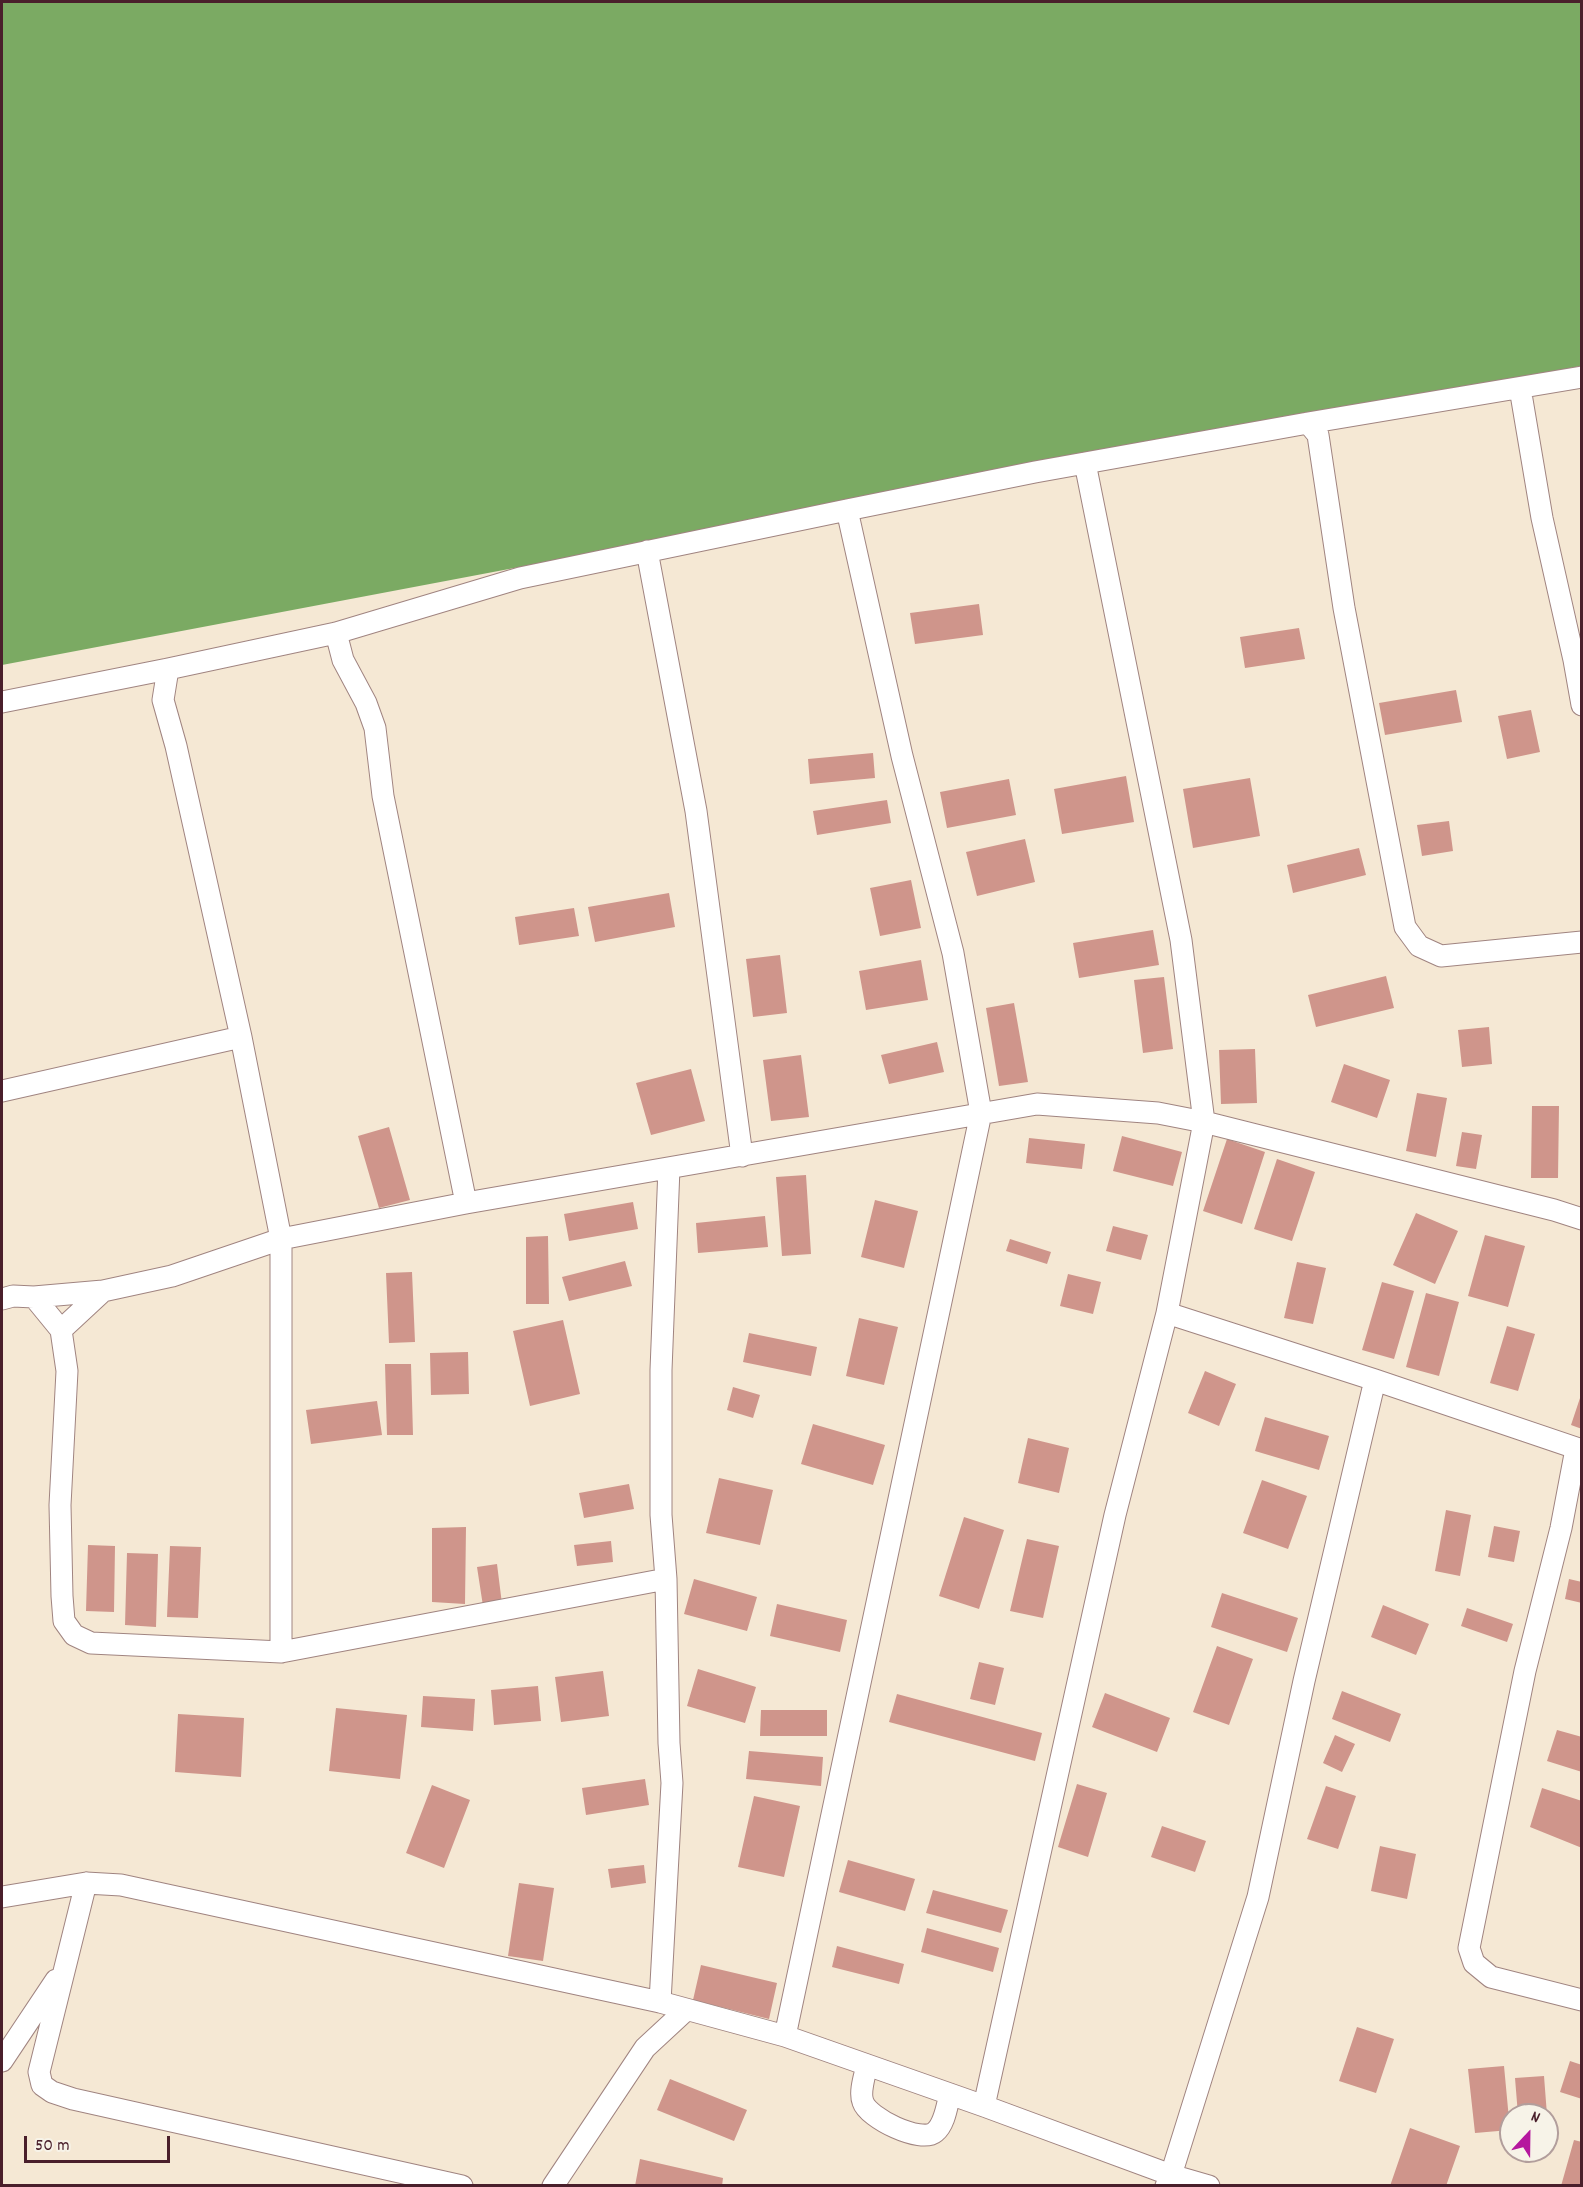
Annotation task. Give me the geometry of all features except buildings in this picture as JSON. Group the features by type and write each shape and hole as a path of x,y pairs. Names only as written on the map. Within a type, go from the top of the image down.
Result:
{"street":[{"path":"2,702 336,633 520,578 647,551 1085,463 1581,377"},
{"path":"1520,388 1542,518 1574,660 1581,705"},
{"path":"1308,423 1318,435 1344,608 1405,927 1419,946 1441,956 1581,942"},
{"path":"984,2106 1113,1527 1167,1313 1204,1122 1181,940 1085,463"},
{"path":"784,2036 981,1113 953,953 902,756 847,510"},
{"path":"647,551 696,811 742,1156"},
{"path":"336,633 343,660 366,703 375,728 383,796 466,1203"},
{"path":"168,669 163,700 176,747 241,1037 281,1239 281,1652"},
{"path":"2,1091 241,1037"},
{"path":"2,1299 13,1296 34,1297 103,1291 172,1276 281,1239 466,1203 1037,1104 1158,1113 1204,1122 1554,1210 1581,1220"},
{"path":"660,2002 672,1783 669,1743 666,1579 661,1515 661,1370 669,1168"},
{"path":"61,1330 103,1291"},
{"path":"34,1297 61,1330 67,1371 60,1505 64,1621 74,1635 91,1643 281,1652 666,1579"},
{"path":"1167,1313 1375,1380 1579,1450 1525,1671 1469,1948 1474,1963 1491,1977 1581,2000"},
{"path":"1169,2180 1258,1897 1304,1682 1375,1380"},
{"path":"2,1897 86,1883 121,1885 660,2002 784,2036 984,2106 1169,2180 1209,2186"},
{"path":"86,1883 39,2072 42,2085 52,2092 462,2186"},
{"path":"2,2061 64,1967"},
{"path":"553,2186 645,2048 686,2010"},
{"path":"867,2065 862,2101 882,2122 928,2136 936,2132 943,2120 950,2094"}],"green space":[{"path":"2,2 1581,2 1581,366 2,665"}]}
